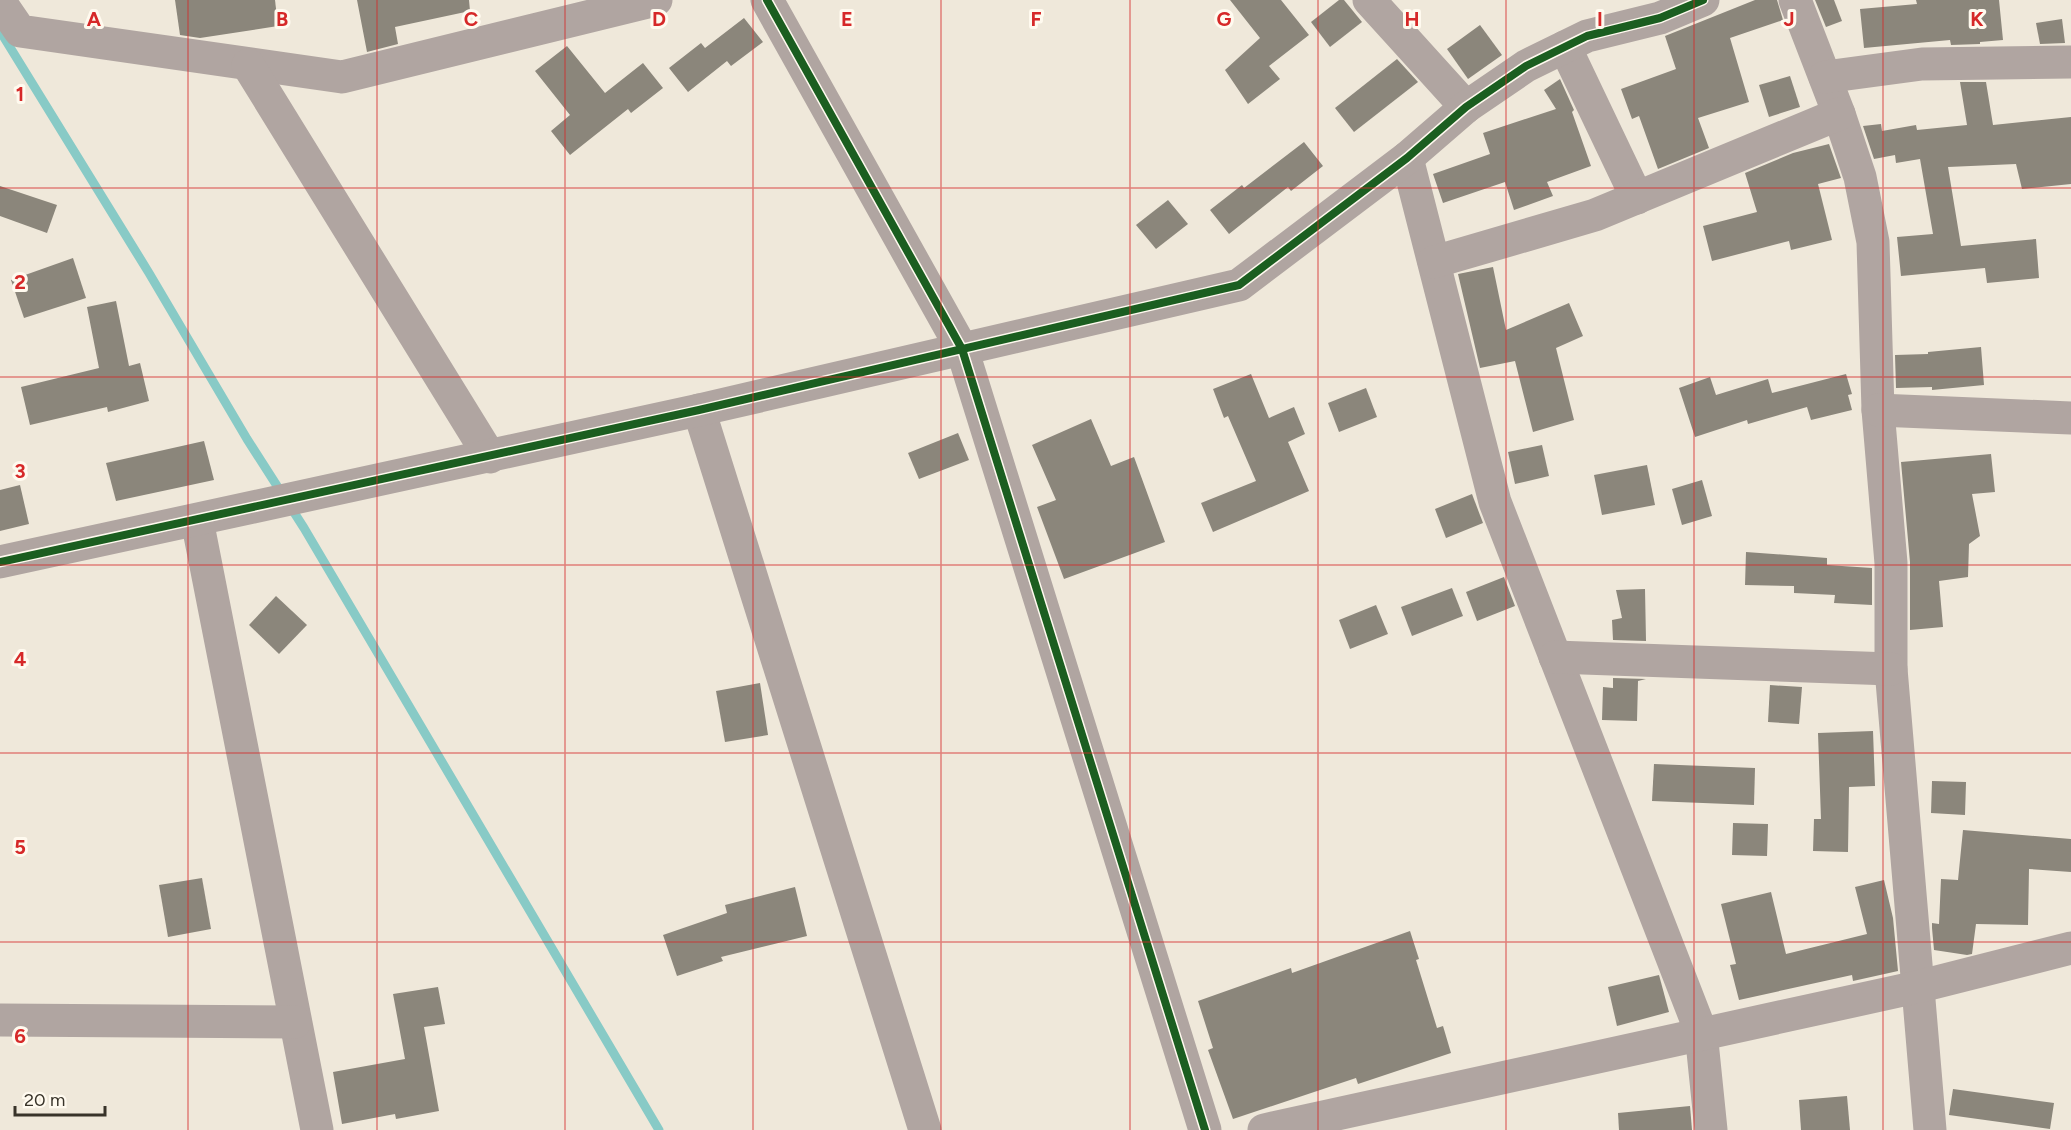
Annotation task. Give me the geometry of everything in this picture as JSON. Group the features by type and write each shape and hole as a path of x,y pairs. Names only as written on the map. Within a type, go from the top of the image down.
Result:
{"street":[{"path":"0,2 20,31 342,77 656,0"},
{"path":"767,0 962,349 1205,1130"},
{"path":"1369,0 1466,107"},
{"path":"0,562 490,457 1239,285 1407,158 1466,107 1526,66 1587,36 1660,18 1703,0"},
{"path":"1796,0 1860,177 1874,242 1878,410 1891,563 1891,669 1930,1130"},
{"path":"1565,47 1637,198"},
{"path":"1825,77 1922,64 2071,62"},
{"path":"248,65 490,457"},
{"path":"1434,262 1595,215 1839,114"},
{"path":"1407,158 1495,501 1701,1032 1711,1130"},
{"path":"699,410 925,1130"},
{"path":"1878,410 2071,418"},
{"path":"197,520 317,1130"},
{"path":"1556,657 1891,669"},
{"path":"1264,1130 1701,1032 1917,987 2071,948"},
{"path":"0,1020 296,1022"}],"building":[{"path":"175,0 275,0 278,26 200,38 180,35"},
{"path":"357,0 469,0 470,11 395,27 398,44 367,52"},
{"path":"1230,0 1281,0 1309,35 1269,66 1280,79 1248,104 1225,70 1260,38"},
{"path":"1339,0 1344,0 1362,22 1330,47 1311,22"},
{"path":"1755,0 1777,0 1783,20 1730,38 1749,102 1698,118 1709,148 1658,169 1639,116 1632,119 1621,89 1676,69 1665,36"},
{"path":"1815,0 1834,0 1842,21 1826,27"},
{"path":"1916,0 1999,0 2003,40 1951,45 1950,40 1864,48 1860,9 1917,4"},
{"path":"744,18 763,42 731,66 727,61 688,92 669,68 701,43 705,48"},
{"path":"2062,19 2065,43 2040,44 2036,23"},
{"path":"1480,25 1502,55 1468,79 1447,49"},
{"path":"567,46 605,93 643,63 663,88 631,113 628,109 570,155 551,131 570,115 535,71"},
{"path":"1397,59 1418,82 1354,132 1335,108"},
{"path":"1790,76 1800,107 1769,117 1759,85"},
{"path":"1560,79 1574,110 1572,112 1591,166 1547,182 1553,196 1514,210 1505,182 1443,203 1433,174 1490,154 1483,133 1556,109 1544,90"},
{"path":"1960,82 1986,82 1993,125 2071,117 2071,184 2022,189 2016,164 1948,167 1961,246 2036,239 2039,278 1987,283 1985,268 1901,276 1897,237 1933,234 1920,159 1896,163 1895,155 1874,159 1863,126 1881,124 1882,131 1916,125 1917,130 1967,125"},
{"path":"1304,142 1323,166 1291,191 1288,187 1229,234 1210,210 1242,185 1244,188"},
{"path":"1829,144 1841,178 1818,184 1832,240 1791,250 1789,241 1712,261 1703,226 1757,212 1745,173 1793,153"},
{"path":"0,186 57,205 47,233 0,216"},
{"path":"1168,200 1188,224 1156,249 1136,225"},
{"path":"73,258 86,298 24,318 11,280"},
{"path":"1493,267 1506,330 1569,303 1583,336 1556,348 1574,420 1533,432 1515,361 1480,368 1458,274"},
{"path":"116,301 129,366 140,363 149,401 108,412 107,407 30,425 21,387 99,368 87,307"},
{"path":"1981,347 1984,385 1932,390 1932,387 1896,388 1895,355 1928,354 1928,352"},
{"path":"1251,374 1269,418 1294,407 1305,434 1288,442 1309,491 1213,532 1201,503 1256,481 1228,416 1224,418 1213,389"},
{"path":"1846,374 1852,394 1848,395 1852,410 1811,420 1807,407 1748,424 1747,420 1695,437 1679,388 1710,377 1716,395 1768,379 1772,393"},
{"path":"1366,388 1377,417 1339,432 1328,403"},
{"path":"1091,419 1111,466 1134,457 1165,542 1064,579 1037,507 1056,500 1032,445"},
{"path":"958,433 969,460 919,479 908,453"},
{"path":"204,441 214,480 116,501 106,463"},
{"path":"1542,445 1549,476 1515,484 1508,452"},
{"path":"1991,454 1995,492 1972,494 1980,536 1969,544 1968,577 1939,581 1943,627 1910,630 1910,562 1901,462"},
{"path":"1647,465 1655,505 1602,515 1594,475"},
{"path":"1702,480 1712,516 1682,525 1672,489"},
{"path":"20,485 29,524 0,531 0,490"},
{"path":"1472,494 1483,523 1446,538 1435,509"},
{"path":"1746,552 1827,558 1827,565 1872,568 1872,605 1834,603 1835,595 1794,593 1794,586 1745,585"},
{"path":"1504,577 1515,606 1477,621 1466,592"},
{"path":"1452,588 1463,616 1412,636 1401,607"},
{"path":"1645,589 1646,641 1613,640 1612,620 1622,618 1616,590"},
{"path":"276,596 307,625 279,654 249,625"},
{"path":"1376,605 1388,634 1350,649 1339,620"},
{"path":"1613,678 1646,679 1638,681 1637,721 1602,720 1603,687 1613,688"},
{"path":"760,683 768,735 725,742 716,691"},
{"path":"1770,685 1802,687 1799,724 1768,722"},
{"path":"1873,731 1875,786 1849,787 1848,852 1813,851 1814,819 1821,819 1818,733"},
{"path":"1654,764 1755,768 1754,805 1652,801"},
{"path":"1932,781 1966,782 1965,815 1931,813"},
{"path":"1733,823 1768,824 1767,856 1732,855"},
{"path":"1963,830 2071,839 2071,872 2029,869 2028,925 1976,924 1972,954 1967,955 1934,950 1932,928 1932,923 1939,924 1941,879 1958,880"},
{"path":"202,878 211,929 168,937 159,885"},
{"path":"1884,880 1893,918 1898,971 1853,981 1852,975 1739,1000 1730,965 1736,964 1721,904 1771,892 1786,954 1867,934 1855,887"},
{"path":"795,887 807,936 721,957 723,961 677,976 663,935 727,913 725,905"},
{"path":"1410,931 1419,959 1416,960 1437,1028 1443,1026 1451,1053 1358,1084 1356,1078 1233,1119 1208,1050 1213,1048 1198,1001 1291,968 1292,973"},
{"path":"1659,975 1669,1012 1617,1026 1608,987"},
{"path":"438,987 445,1024 424,1027 439,1111 396,1119 395,1114 342,1124 333,1072 405,1059 393,994"},
{"path":"1953,1089 2054,1103 2050,1129 1949,1115"},
{"path":"1847,1096 1850,1130 1801,1130 1799,1100"},
{"path":"1690,1106 1692,1130 1619,1130 1618,1113"}],"waterway":[{"path":"0,31 149,273 247,439 304,528 659,1130"}],"cycle path":[{"path":"767,0 962,349 1205,1130"},
{"path":"0,562 699,410 1239,285 1407,158 1466,107 1526,66 1587,36 1660,18 1703,0"}]}
